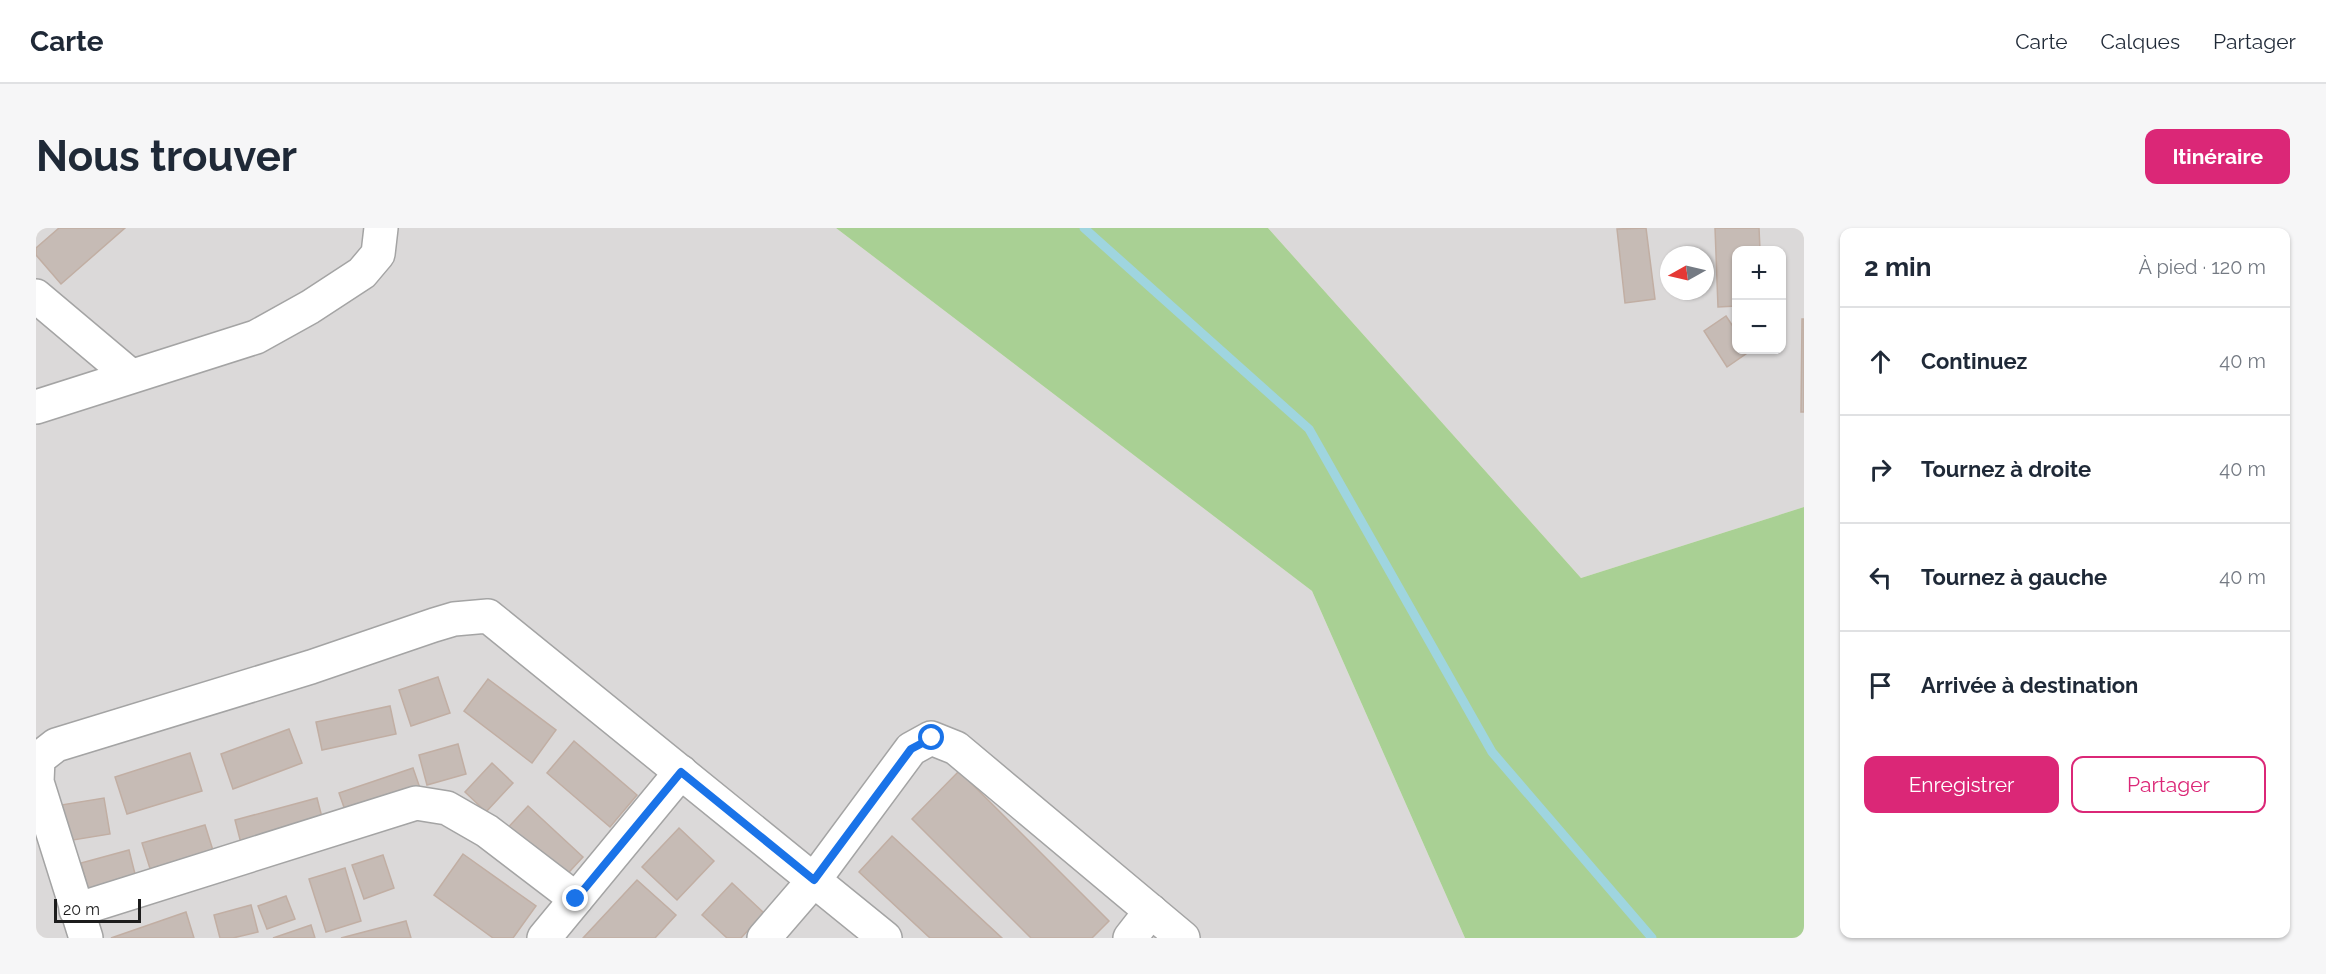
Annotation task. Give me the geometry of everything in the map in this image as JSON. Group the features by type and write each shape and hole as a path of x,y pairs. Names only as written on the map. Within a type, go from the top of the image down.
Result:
{"street":[{"path":"36,407 256,337 310,307 362,273 378,254 381,228"},
{"path":"36,296 131,376"},
{"path":"576,899 487,831 447,808 416,803 81,924 37,782 38,759 56,745 311,667 454,620 488,616 885,938"},
{"path":"764,938 814,880 911,749 932,738 956,748 1183,938"},
{"path":"544,938 681,772"},
{"path":"1130,938 1151,911"}],"shaded area":[{"path":"36,228 836,228 1312,591 1465,938 36,938"},
{"path":"1268,228 1804,228 1804,507 1581,578"}],"green space":[{"path":"836,228 1268,228 1581,578 1804,507 1804,938 1465,938 1312,591"}],"building":[{"path":"59,228 125,228 61,284 36,255 36,248"},
{"path":"1646,228 1655,299 1625,303 1617,229"},
{"path":"1715,228 1759,228 1760,246 1732,246 1732,306 1718,307"},
{"path":"1726,316 1732,325 1732,354 1746,354 1727,367 1704,331"},
{"path":"1802,319 1804,319 1804,412 1801,412"},
{"path":"438,677 450,713 411,726 399,690"},
{"path":"488,679 556,730 532,763 464,711"},
{"path":"390,706 396,734 322,750 316,722"},
{"path":"289,729 302,763 233,789 221,754"},
{"path":"574,741 637,795 610,827 547,773"},
{"path":"458,744 466,774 427,785 419,755"},
{"path":"190,753 202,791 127,814 115,777"},
{"path":"492,763 513,783 486,812 465,792"},
{"path":"413,768 421,791 347,816 339,793"},
{"path":"959,771 1109,921 1092,938 1031,938 912,819"},
{"path":"104,798 110,834 67,841 61,805"},
{"path":"317,798 324,825 242,847 235,820"},
{"path":"528,806 583,857 559,883 504,832"},
{"path":"205,825 216,860 153,878 142,843"},
{"path":"679,828 714,861 677,900 642,867"},
{"path":"892,836 1002,938 930,938 859,872"},
{"path":"129,850 137,882 90,895 81,863"},
{"path":"463,854 536,906 513,938 493,938 434,895"},
{"path":"383,855 394,888 364,899 352,865"},
{"path":"345,868 361,921 326,932 309,879"},
{"path":"637,880 676,915 655,938 583,938"},
{"path":"732,883 764,913 741,938 727,938 702,915"},
{"path":"286,896 295,919 267,929 258,906"},
{"path":"251,905 258,932 233,938 220,938 214,915"},
{"path":"186,912 194,938 111,938"},
{"path":"406,921 411,938 341,938"},
{"path":"311,925 315,938 273,938"}],"waterway":[{"path":"1084,228 1309,429 1492,752 1652,938"}],"route":[{"path":"576,899 681,772 814,880 911,749 932,738"}]}
